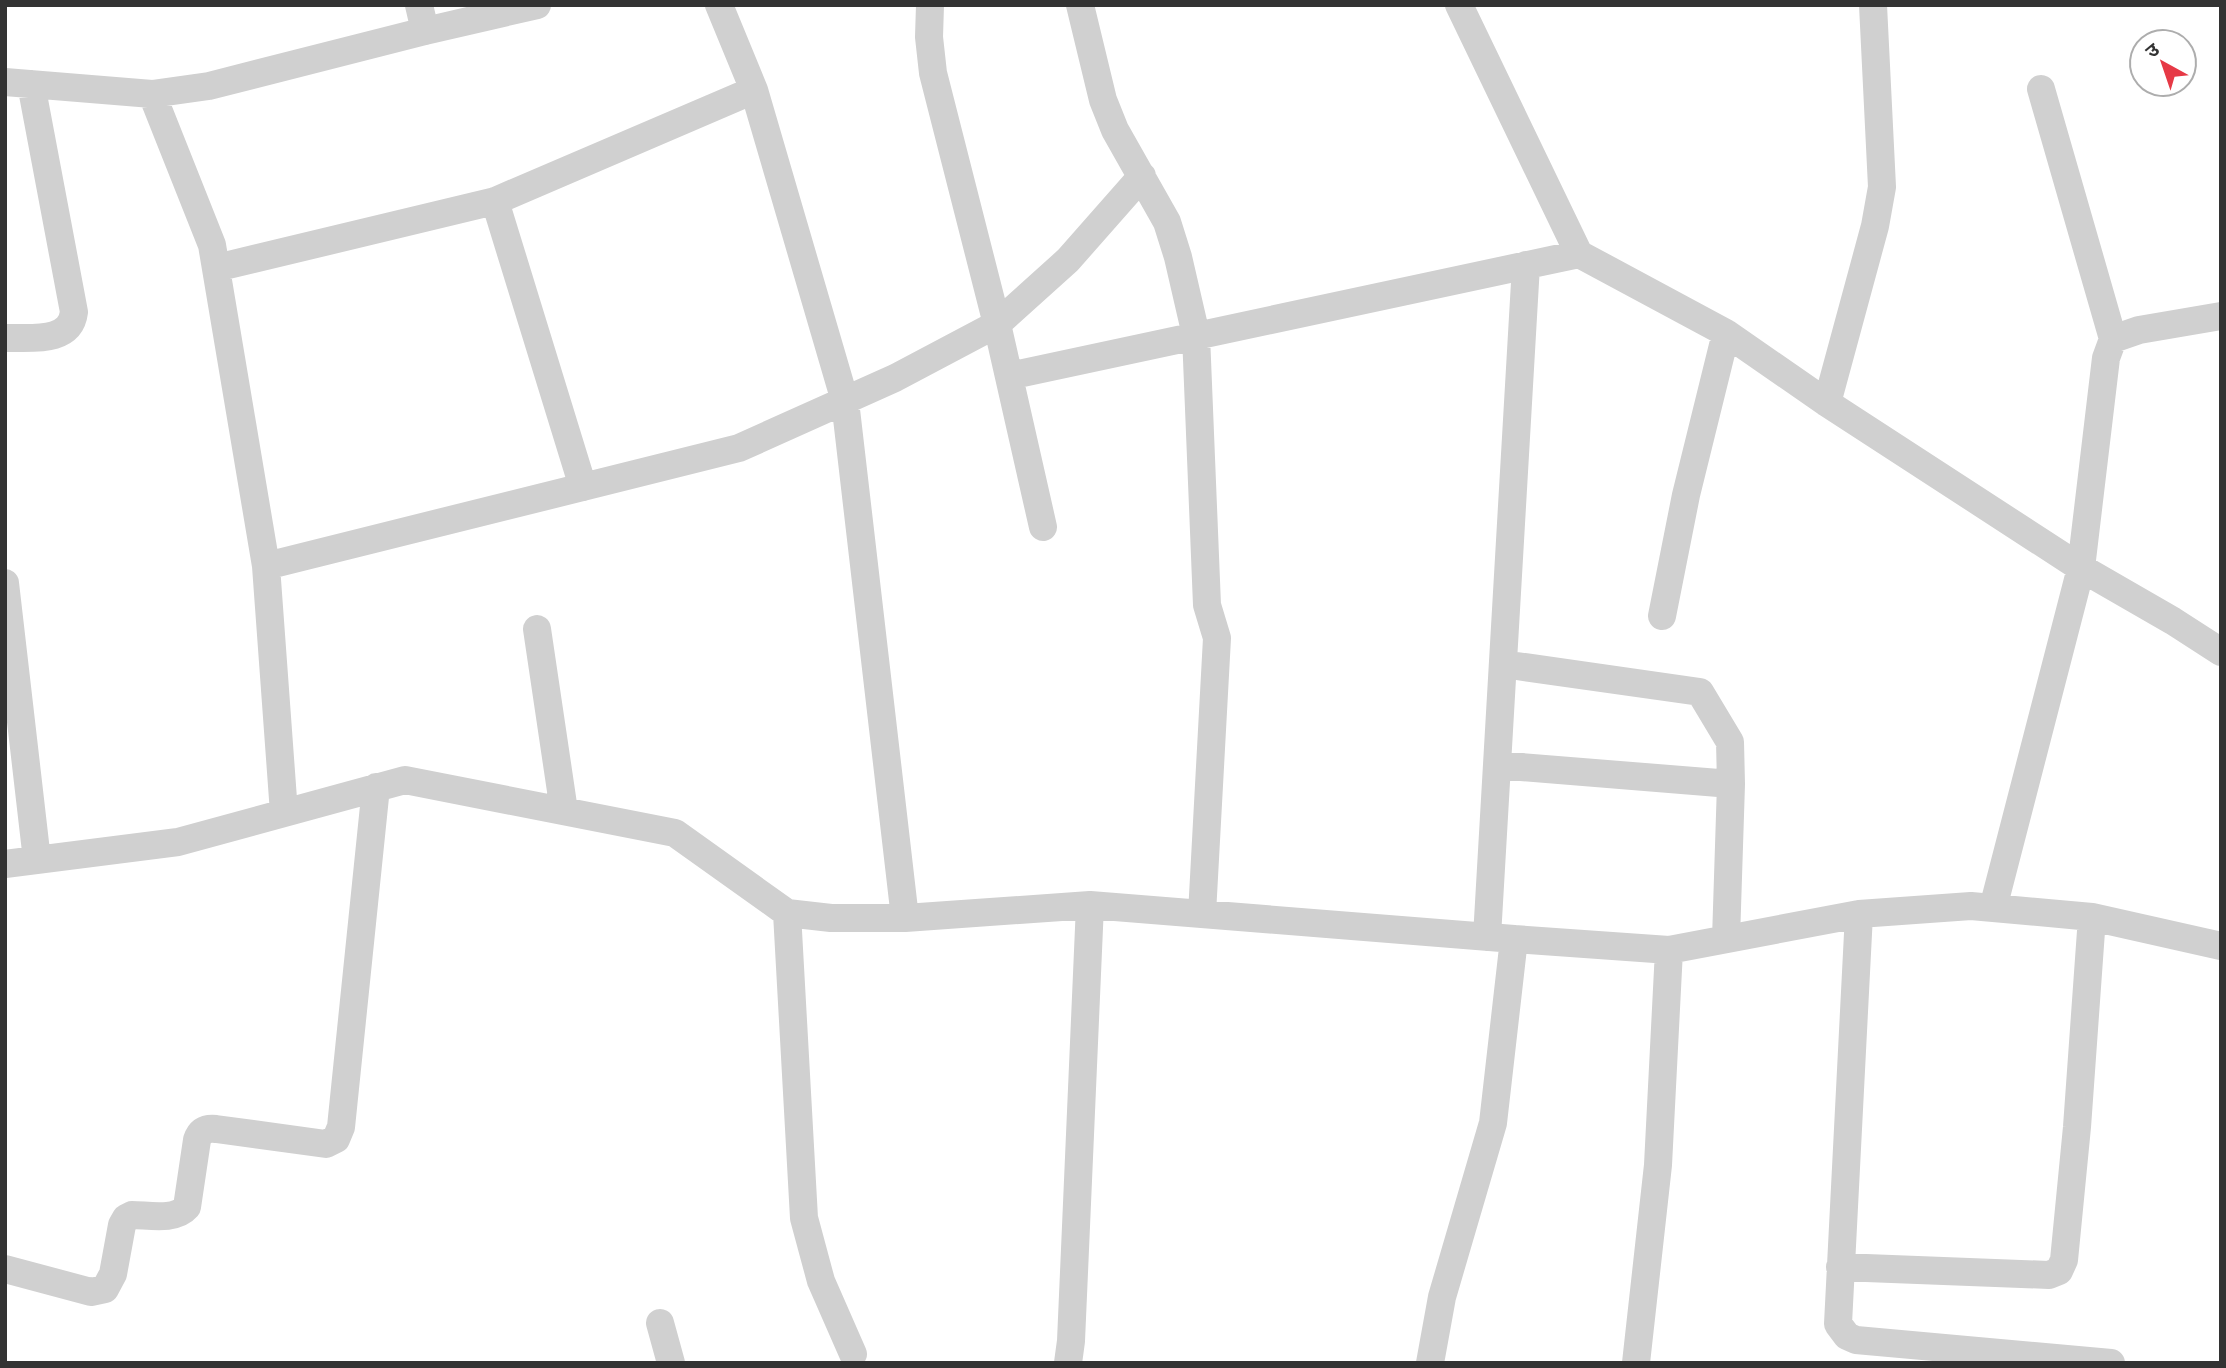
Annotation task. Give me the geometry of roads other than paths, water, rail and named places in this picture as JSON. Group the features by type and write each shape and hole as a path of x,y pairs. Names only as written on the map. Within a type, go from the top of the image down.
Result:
{"street":[{"path":"5,338 61,334 73,321 74,312 18,83 152,94 209,86 422,18 537,5"},
{"path":"719,5 754,90 845,401 905,918"},
{"path":"930,5 929,37 933,73 998,324 1043,527"},
{"path":"1080,5 1103,100 1115,130 1167,222 1196,335 1207,605 1217,638 1202,914"},
{"path":"1459,5 1579,254 1726,333 2081,568 2221,652"},
{"path":"1828,403 1875,226 1882,187 1873,5"},
{"path":"1993,908 2081,568 2105,358 2113,339 2041,89"},
{"path":"216,268 495,201 754,90"},
{"path":"152,94 212,245 266,566 284,813"},
{"path":"266,566 739,448 845,401 998,324 1068,260 1142,176"},
{"path":"495,201 583,487"},
{"path":"1009,376 1579,254"},
{"path":"1430,1363 1442,1297 1493,1123 1500,938 1497,765 1526,265"},
{"path":"2113,339 2139,330 2221,316"},
{"path":"1662,616 1686,495 1726,333"},
{"path":"5,583 37,860"},
{"path":"537,629 564,811"},
{"path":"1503,664 1700,692 1730,742 1726,939"},
{"path":"1497,765 1731,784"},
{"path":"5,864 178,842 405,780 676,834 787,913 831,918 905,918 1090,905 1669,950 1859,914 1971,906 2092,917 2221,946"},
{"path":"5,1269 91,1292 105,1289 113,1274 122,1225 126,1218 132,1215 175,1215 187,1207 197,1140 206,1130 216,1129 326,1144 336,1139 341,1127 376,788"},
{"path":"1068,1363 1073,1313 1090,905"},
{"path":"787,913 804,1218 821,1281 853,1354"},
{"path":"1859,914 1838,1324 1847,1336 1856,1339 2111,1363"},
{"path":"1840,1267 2049,1275 2059,1271 2064,1260 2076,1140 2092,917"},
{"path":"1636,1363 1658,1165 1669,950"},
{"path":"660,1323 671,1363"}]}
